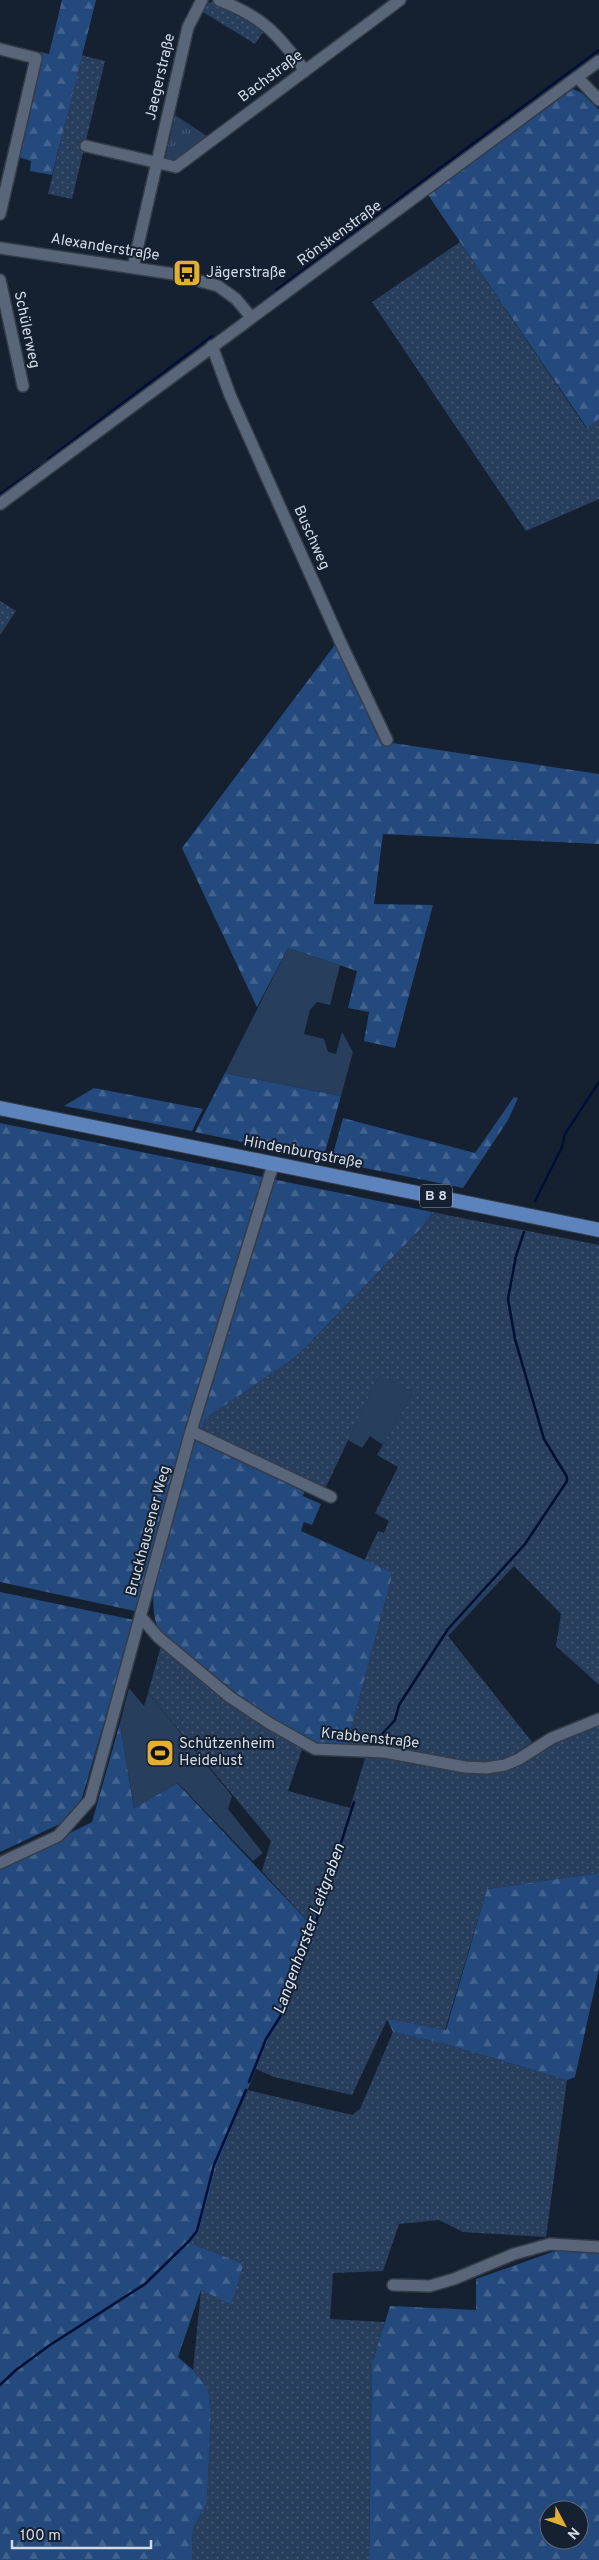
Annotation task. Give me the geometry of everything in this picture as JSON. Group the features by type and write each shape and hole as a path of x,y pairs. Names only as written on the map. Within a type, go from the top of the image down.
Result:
{"main road":[{"name":"Hindenburgstraße","path":"0,1108 599,1230"}],"street":[{"name":"Jaegerstraße","path":"133,267 188,27 202,0"},
{"path":"219,0 244,10 279,36 305,71"},
{"name":"Bachstraße","path":"157,164 176,167 400,0"},
{"path":"0,49 36,58 0,214"},
{"name":"Rönskenstraße","path":"0,504 599,61"},
{"path":"577,77 599,100"},
{"path":"86,146 157,164"},
{"name":"Alexanderstraße","path":"0,248 174,274 218,286 236,299 252,317"},
{"name":"Schülerweg","path":"0,280 23,386"},
{"name":"Buschweg","path":"212,346 234,404 340,641 388,740"},
{"name":"Bruckhausener Weg","path":"0,1863 58,1836 90,1800 191,1431 272,1164"},
{"path":"191,1431 331,1497"},
{"name":"Krabbenstraße","path":"141,1617 158,1637 230,1697 269,1723 315,1749 385,1752 466,1767 486,1768 505,1765 519,1760 552,1738 599,1719"},
{"path":"393,2285 430,2286 454,2279 514,2254 550,2244 599,2247"}],"green space":[{"path":"62,0 96,0 52,175 30,171 31,161 15,156 40,52 49,54"},
{"path":"214,2 264,31 255,44 203,12 208,3"},
{"path":"81,55 105,61 72,199 48,194"},
{"path":"573,89 582,93 599,110 599,419 587,428 428,195"},
{"path":"175,115 207,136 174,161 165,159"},
{"path":"460,242 586,428 599,419 599,499 526,531 372,302"},
{"path":"0,601 16,611 0,635"},
{"path":"337,642 386,742 599,774 599,844 383,834 374,904 433,905 395,1048 364,1041 369,1012 348,1008 357,971 288,948 257,1007 182,848"},
{"path":"288,948 340,965 330,1005 317,1002 310,1010 304,1034 324,1039 328,1052 336,1054 342,1032 353,1052 341,1096 225,1073"},
{"path":"225,1073 341,1096 323,1159 195,1132"},
{"path":"94,1088 203,1109 192,1131 64,1106"},
{"path":"514,1097 518,1098 508,1120 463,1188 331,1161 343,1118 475,1153"},
{"path":"0,1123 263,1177 135,1611 0,1582"},
{"path":"272,1179 432,1212 424,1225 297,1356 205,1419 201,1431 195,1429"},
{"path":"432,1212 599,1245 599,1685 556,1646 561,1614 514,1566 448,1636 532,1742 503,1761 464,1762 347,1744 391,1580 391,1572 364,1561 378,1531 384,1533 389,1521 375,1513 398,1467 377,1455 413,1392 379,1375 324,1491 201,1431 205,1419 297,1356 424,1225"},
{"path":"379,1374 413,1392 383,1445 370,1436 362,1448 348,1440"},
{"path":"202,1438 306,1487 303,1496 321,1504 312,1525 304,1522 301,1531 391,1572 391,1580 347,1744 333,1747 325,1746 293,1733 262,1713 175,1647 164,1637 157,1626 153,1605 155,1576 189,1445"},
{"path":"0,1592 134,1620 82,1798 62,1823 0,1852"},
{"path":"161,1646 228,1699 303,1747 288,1791 350,1808 365,1758 373,1754 469,1773 499,1771 558,1740 599,1726 599,1873 487,1889 445,2030 387,2020 352,2095 274,2077 256,2069 268,2039 282,2018 301,1961 315,1929 262,1871 271,1841 148,1693"},
{"name":"Schützenheim Heidelust","path":"129,1688 144,1706 148,1693 232,1796 228,1809 263,1853 253,1861 178,1783 134,1808 120,1723"},
{"path":"120,1723 134,1808 177,1783 315,1929 301,1961 282,2018 268,2039 217,2166 199,2231 190,2243 241,2263 243,2267 231,2304 201,2290 178,2357 193,2370 208,2389 211,2412 207,2503 193,2528 192,2560 0,2560 0,1868 92,1822"},
{"path":"599,1873 599,1969 575,2077 567,2080 445,2044 393,2032 387,2019 446,2030 487,1889"},
{"path":"393,2032 445,2044 567,2080 546,2237 463,2232 439,2220 399,2224 383,2271 333,2273 330,2319 385,2322 372,2364 369,2560 192,2560 193,2528 207,2503 211,2412 208,2389 193,2370 201,2290 243,2271 241,2263 190,2243 199,2231 217,2166 248,2090 352,2115 360,2109"},
{"path":"558,2250 599,2251 599,2560 369,2560 372,2364 390,2306 476,2310 476,2279"}],"waterway":[{"path":"276,290 599,50"},
{"path":"48,459 212,336"},
{"path":"0,494 40,466"},
{"name":"Langenhorster Leitgraben","path":"535,1201 562,1147 565,1134 599,1082"},
{"name":"Langenhorster Leitgraben","path":"371,1746 395,1720 399,1705 448,1629 525,1544 567,1481 567,1477 544,1439 515,1339 508,1299 516,1256 524,1232"},
{"name":"Langenhorster Leitgraben","path":"249,2082 266,2039 280,2017 299,1960 315,1925 354,1802"},
{"name":"Langenhorster Leitgraben","path":"0,2385 16,2370 50,2345 145,2284 189,2241 197,2231 214,2165 246,2090"}],"place":[{"name":"Jägerstraße","path":"187,273"},
{"name":"Schützenheim Heidelust","path":"160,1753"}]}
